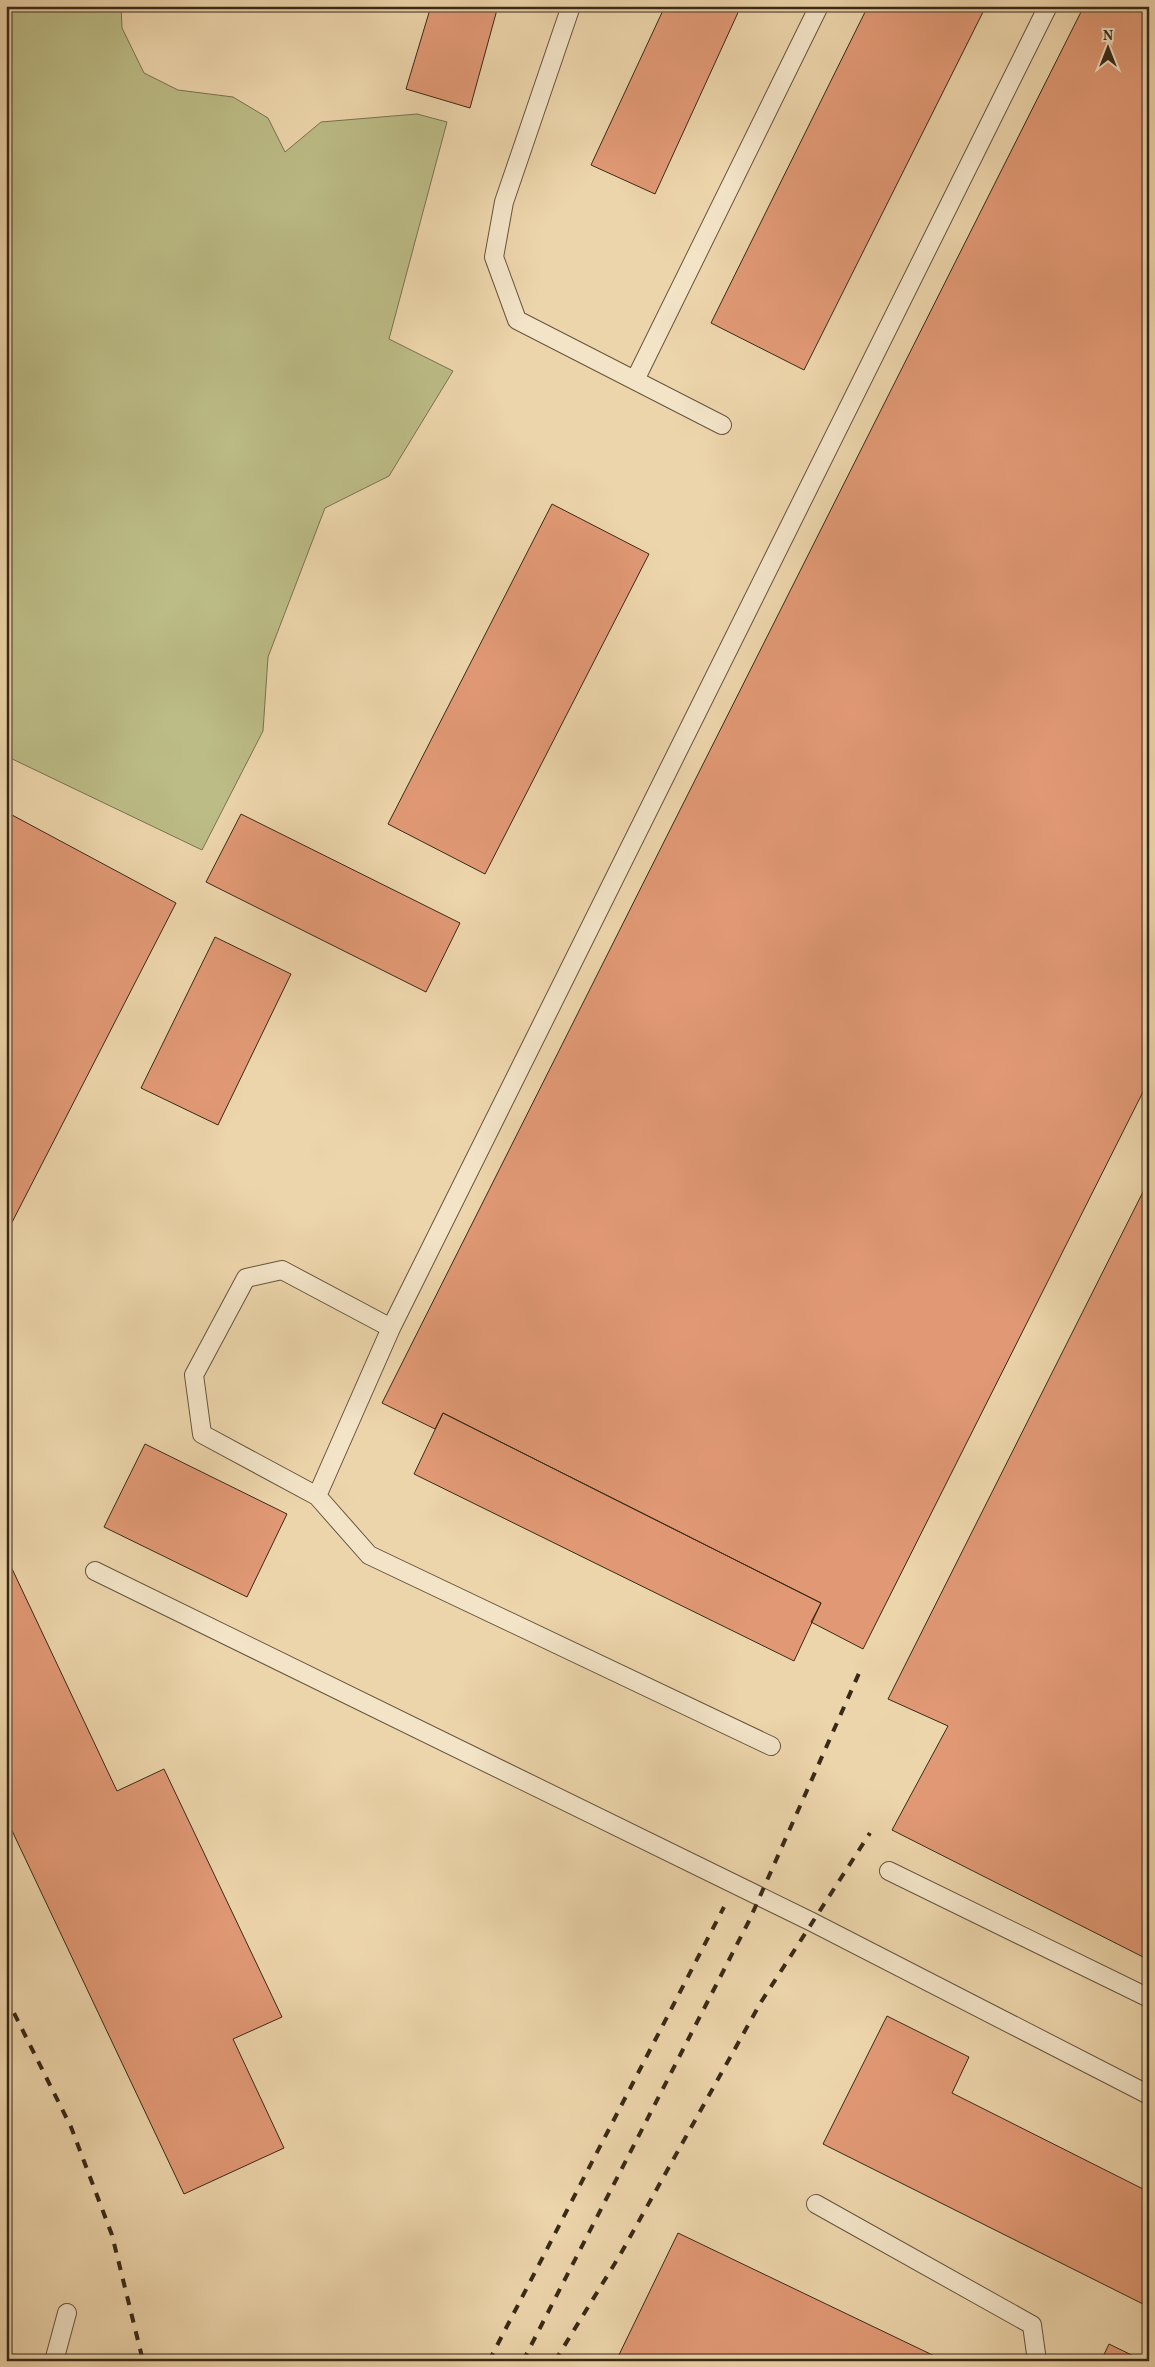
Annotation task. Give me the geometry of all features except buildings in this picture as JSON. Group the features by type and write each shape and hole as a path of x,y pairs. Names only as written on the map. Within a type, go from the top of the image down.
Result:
{"lane":[{"path":"571,6 504,202 494,257 518,320 722,425"},
{"path":"635,380 819,6"},
{"path":"317,1496 390,1328 1048,6"},
{"path":"390,1328 282,1270 246,1278 194,1376 202,1434 317,1496 369,1555 771,1746"},
{"path":"95,1571 804,1918 1149,2095"},
{"path":"889,1871 1149,1998"},
{"path":"816,2204 1032,2325 1037,2361"},
{"path":"54,2361 68,2313"}],"green space":[{"path":"6,6 121,6 122,28 144,73 178,90 233,97 268,118 285,152 321,122 417,114 447,122 389,339 453,371 389,476 325,508 268,657 263,731 202,850 6,756"}],"railway":[{"path":"523,2361 749,1921 860,1671"},
{"path":"555,2361 620,2255 761,2002 870,1833"},
{"path":"489,2361 724,1907"},
{"path":"6,1997 71,2127 112,2235 143,2361"}]}
